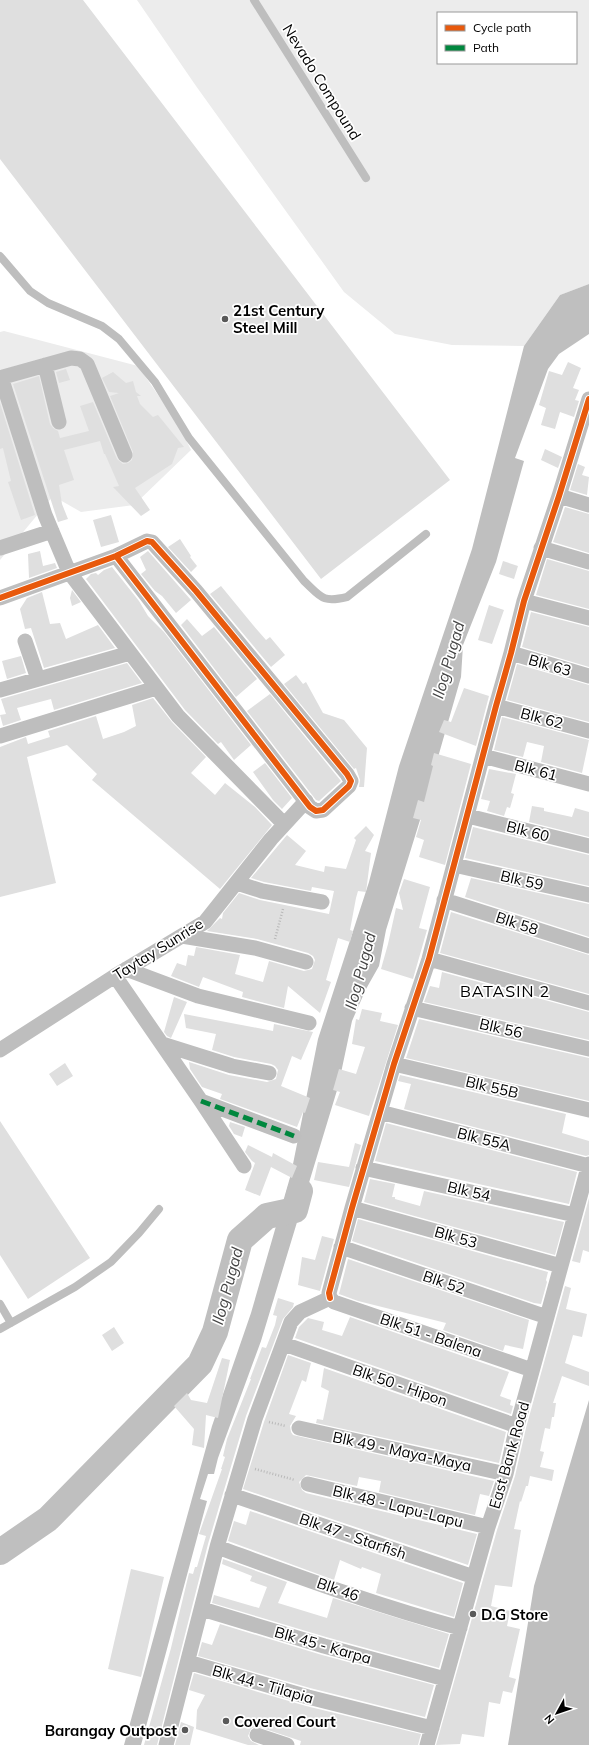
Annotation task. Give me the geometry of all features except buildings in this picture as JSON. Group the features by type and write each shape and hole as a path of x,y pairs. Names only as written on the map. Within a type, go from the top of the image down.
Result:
{"street":[{"path":"125,456 87,364 80,359 71,358 4,376 2,380 45,515 69,572 178,716 284,824"},
{"path":"45,365 59,422"},
{"path":"166,1745 217,1547 255,1419 295,1317 300,1312 330,1298 329,1293 363,1168 394,1064 429,959 524,601 559,496 582,440 589,399"},
{"path":"559,496 589,505"},
{"path":"1,545 52,531"},
{"path":"0,598 116,556 147,541 152,542 223,623 350,778 351,781 349,786 323,810 316,811 306,801 116,556"},
{"path":"541,548 589,562"},
{"path":"524,601 589,618"},
{"path":"25,641 38,679"},
{"path":"0,690 130,653"},
{"name":"Blk 63","path":"511,653 589,676"},
{"path":"0,736 156,688"},
{"name":"Blk 62","path":"496,706 589,731"},
{"name":"Blk 61","path":"483,756 589,784"},
{"name":"Taytay Sunrise","path":"0,1050 120,972 205,922 284,824 306,801"},
{"name":"Blk 60","path":"468,816 589,846"},
{"name":"Blk 59","path":"454,865 589,895"},
{"path":"237,883 262,892 322,902"},
{"name":"Blk 58","path":"444,900 589,946"},
{"path":"182,936 255,948 306,962"},
{"path":"429,959 589,1003"},
{"path":"120,972 198,996 309,1023"},
{"path":"120,972 162,1044 244,1166"},
{"name":"Blk 56","path":"412,1008 589,1049"},
{"path":"162,1044 232,1066 269,1073"},
{"name":"Blk 55B","path":"394,1064 589,1110"},
{"path":"201,1101 294,1136"},
{"name":"Blk 55A","path":"380,1112 589,1165"},
{"name":"East Bank Road","path":"427,1745 488,1527 506,1474 532,1370 589,1165"},
{"name":"Blk 54","path":"363,1168 575,1215"},
{"name":"Blk 53","path":"352,1208 561,1266"},
{"name":"Blk 52","path":"341,1247 547,1317"},
{"name":"Blk 51 - Balena","path":"330,1298 334,1302 532,1370"},
{"name":"Blk 50 - Hipon","path":"284,1344 517,1426"},
{"name":"Blk 49 - Maya-Maya","path":"299,1428 506,1474"},
{"name":"Blk 48 - Lapu-Lapu","path":"308,1484 488,1527"},
{"name":"Blk 47 - Starfish","path":"232,1495 474,1577"},
{"name":"Blk 46","path":"217,1547 337,1590 428,1620 460,1628"},
{"name":"Blk 45 - Karpa","path":"202,1609 324,1646 445,1679"},
{"name":"Blk 44 - Tilapia","path":"188,1662 308,1697 432,1728"},
{"path":"257,1735 287,1745"}],"lane":[{"name":"Nevado Compound","path":"254,0 366,178"},
{"path":"0,256 30,291 48,302 102,326 119,339 155,382 189,438 304,581 322,598 333,600 347,597 426,534"},
{"path":"0,1329 75,1288 111,1262 139,1233 159,1209"},
{"path":"0,1304 11,1323"}],"path":[{"path":"270,953 286,896"},
{"path":"255,1419 299,1428"},
{"path":"242,1465 308,1484"}],"shaded area":[{"path":"137,0 589,0 589,284 560,295 524,346 452,345 395,334 344,292 196,86"},
{"path":"4,331 138,366 178,424 191,450 134,505 81,512 53,496 0,560 0,332"}],"water":[{"path":"589,284 589,334 559,354 548,369 515,458 524,461 496,562 463,645 461,677 420,820 386,930 379,966 366,989 352,1021 338,1087 261,1341 218,1458 214,1474 208,1474 200,1499 207,1501 141,1745 124,1745 212,1426 251,1313 291,1174 318,1039 369,882 399,766 472,549 524,346 560,295"},
{"path":"589,1400 589,1745 508,1745 534,1586"}],"waterway":[{"name":"Ilog Pugad","path":"0,1552 48,1519 200,1364 215,1332 240,1240 267,1216 295,1210 300,1191"}],"marked path":[{"path":"201,1101 294,1136"}],"cycle path":[{"path":"330,1298 329,1293 352,1208 394,1064 429,959 524,601 589,399"},
{"path":"0,598 116,556 147,541 152,542 196,591 347,774 351,781 349,786 323,810 316,811 310,807 116,556"}],"place":[{"name":"21st Century Steel Mill","path":"225,319"},
{"name":"D.G Store","path":"473,1614"},
{"name":"Covered Court","path":"226,1721"},
{"name":"Barangay Outpost","path":"185,1730"}],"district":[{"name":"BATASIN 2","path":"505,991"}]}
